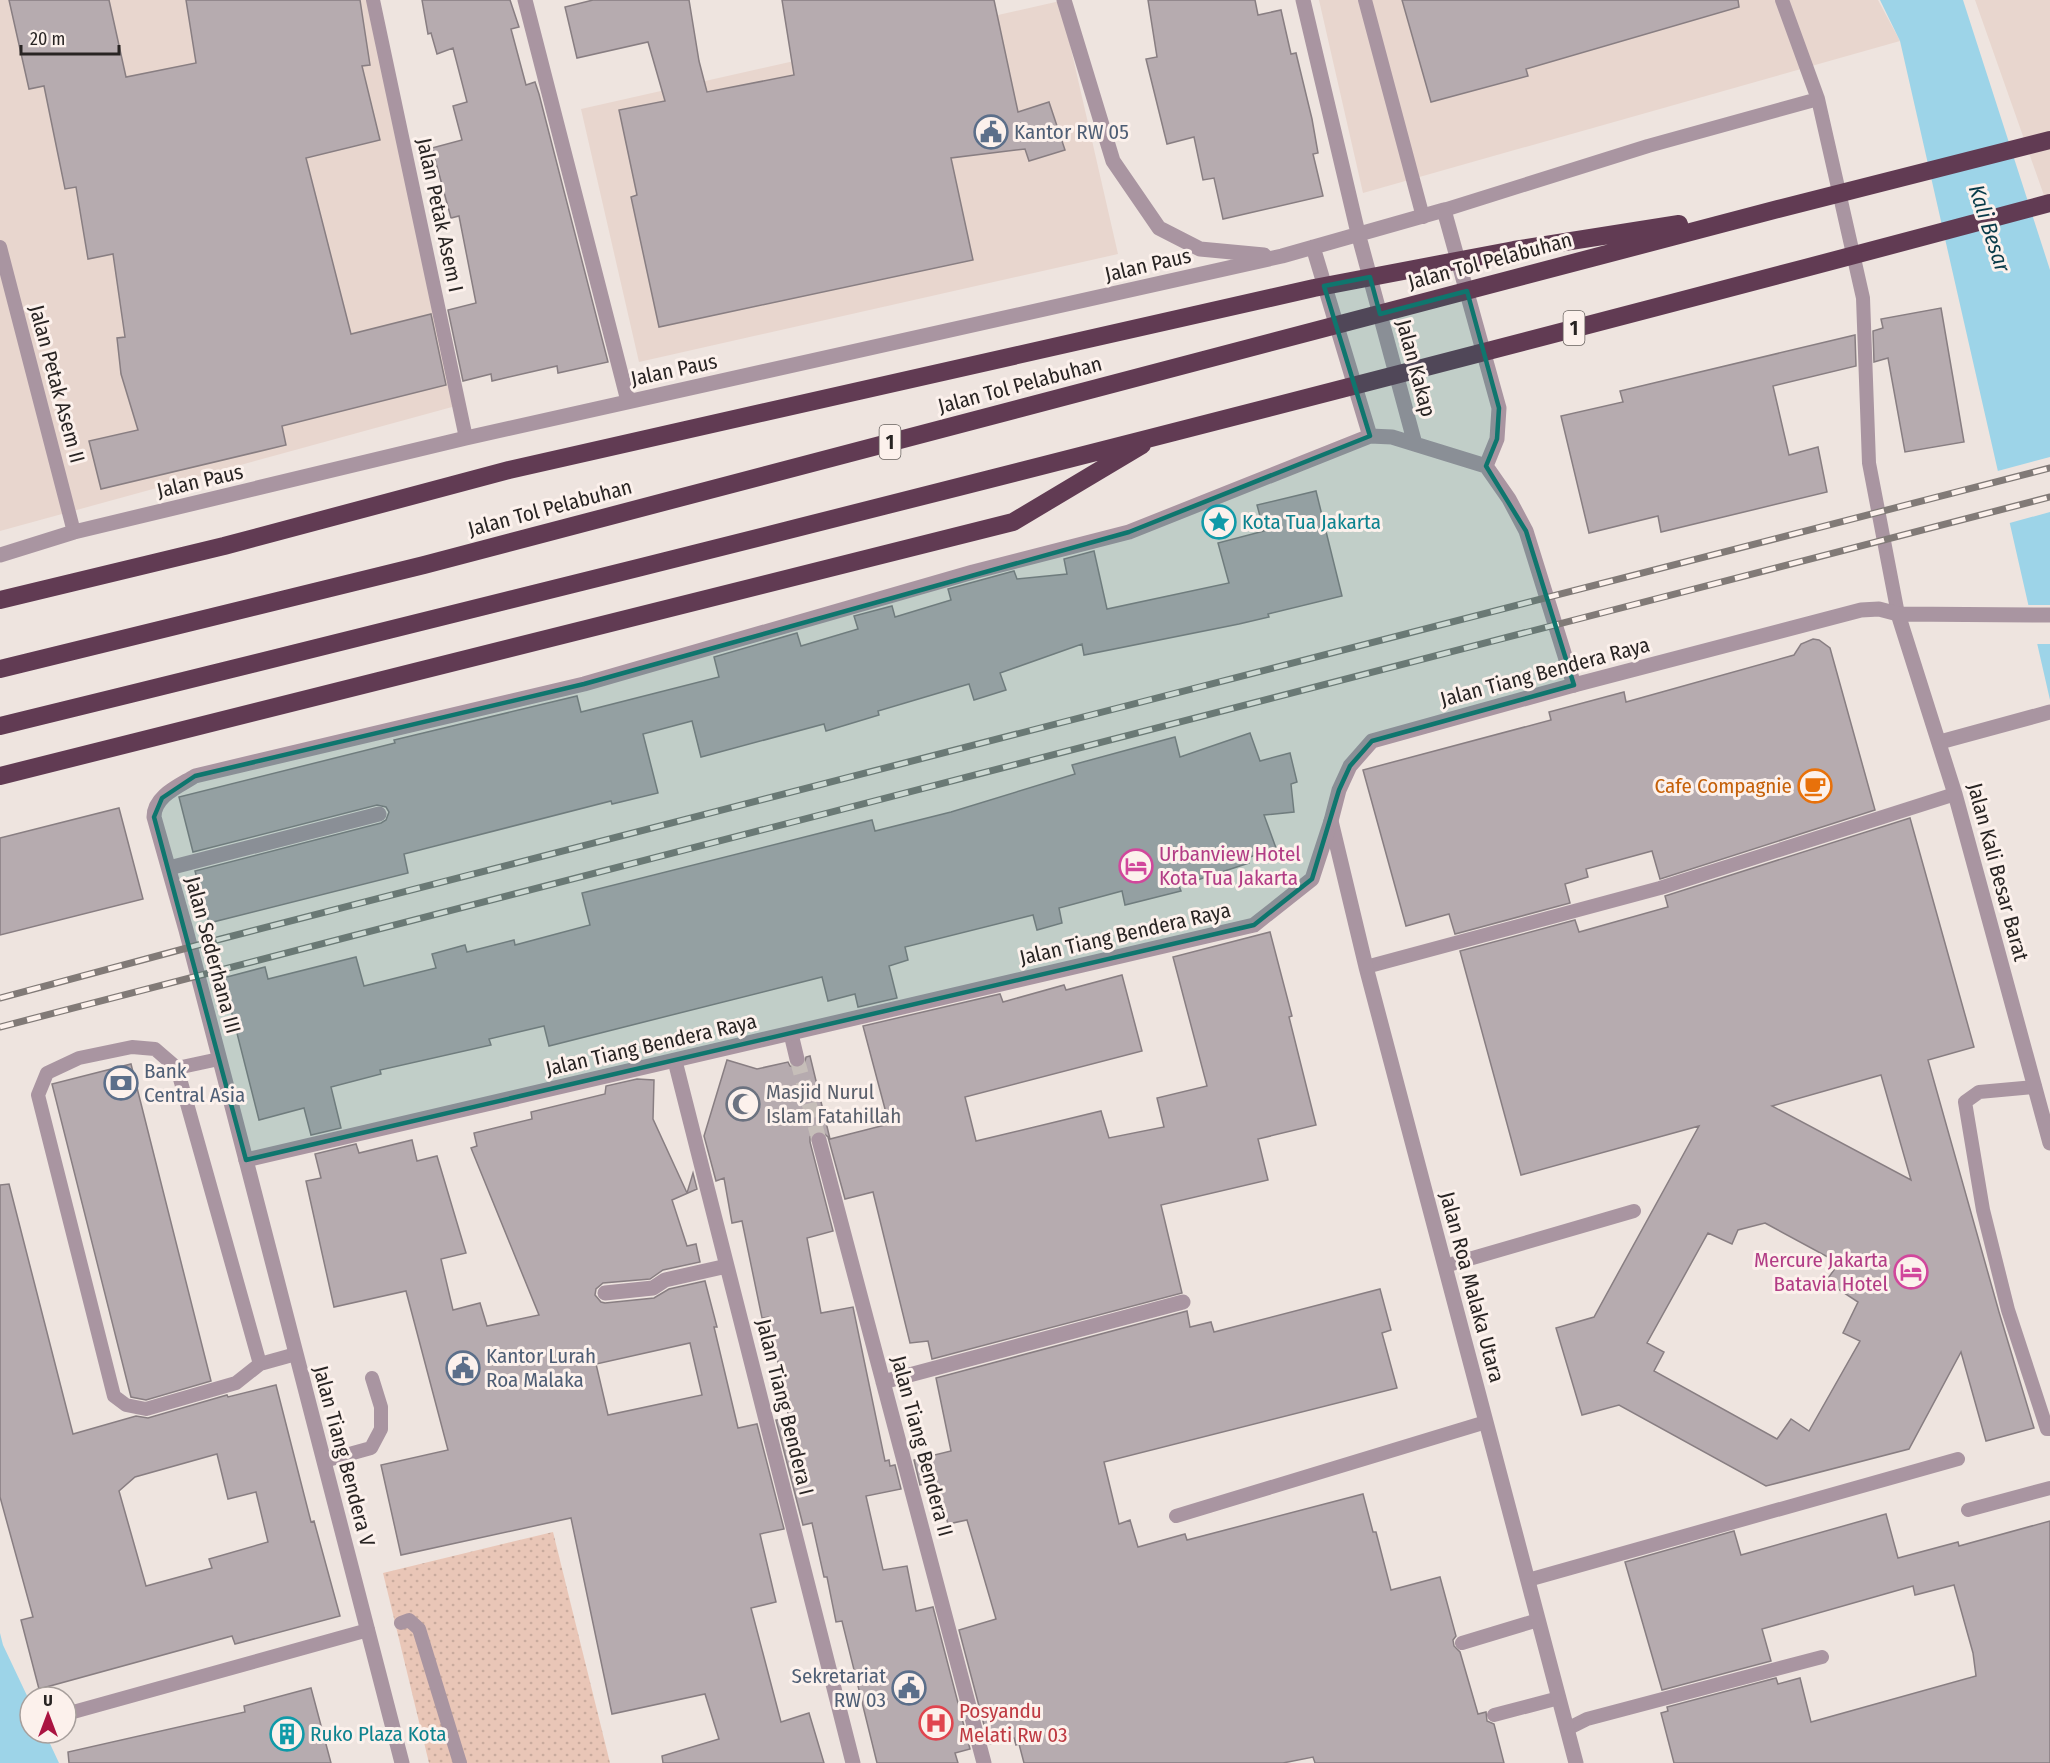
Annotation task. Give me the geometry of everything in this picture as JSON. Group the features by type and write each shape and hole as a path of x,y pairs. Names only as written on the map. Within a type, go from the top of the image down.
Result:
{"highway":[{"name":"Jalan Tol Pelabuhan","path":"0,669 424,565 1778,209 2050,140"},
{"name":"1","path":"0,726 457,614 1159,435 2050,203"},
{"path":"0,600 224,546 509,470 1302,290 1514,250 1778,209"},
{"path":"0,776 1013,522 1159,435"}],"street":[{"path":"525,0 628,401"},
{"path":"1064,0 1113,162 1160,228 1200,249 1282,256"},
{"name":"Jalan Kakap","path":"1303,0 1358,233 1415,444 1486,466"},
{"name":"Jalan Paus","path":"0,555 74,532 466,438 1282,256 1444,210"},
{"path":"1444,210 1499,408 1497,440 1486,466 1509,499 1526,531 1574,685"},
{"path":"1313,247 1370,436 1392,437 1415,444"},
{"name":"Jalan Sederhana III","path":"246,1160 154,817 154,811 162,798 195,776 584,684 951,578 1129,532 1370,436"},
{"name":"Jalan Tiang Bendera Raya","path":"246,1160 1254,925 1312,879 1339,790 1350,766 1372,741 1574,685 1861,610 1879,609 1898,614 2050,615"},
{"name":"Jalan Kali Besar Barat","path":"1898,614 1955,794 2050,1143"},
{"path":"1940,742 2050,712"},
{"path":"169,868 379,814"},
{"name":"Jalan Roa Malaka Utara","path":"1331,821 1366,967 1576,1763"},
{"path":"791,1034 798,1059"},
{"name":"Jalan Tiang Bendera I","path":"675,1061 853,1763"},
{"name":"Jalan Tiang Bendera II","path":"819,1140 984,1763"},
{"name":"Jalan Tiang Bendera V","path":"246,1160 402,1763"},
{"path":"605,1293 653,1287 665,1280 727,1266"},
{"path":"883,1382 1183,1302"}],"lane":[{"name":"Jalan Petak Asem I","path":"373,0 466,438"},
{"path":"1365,0 1423,217"},
{"path":"1782,0 1818,99 1863,297 1869,463 1898,614"},
{"path":"1444,210 1648,146 1818,99"},
{"name":"Jalan Petak Asem II","path":"0,247 74,532"},
{"path":"1366,967 1660,888 1955,794"},
{"path":"260,1364 177,1068 155,1049 132,1047 80,1058 47,1073 38,1095 114,1396 126,1405 146,1409 236,1383 260,1364 296,1354"},
{"path":"177,1068 219,1059"},
{"path":"2035,1087 1979,1092 1965,1102 1983,1210 2008,1310 2047,1430 2050,1429"},
{"path":"1445,1266 1634,1211"},
{"path":"324,1461 371,1448 381,1430 381,1407 372,1378"},
{"path":"1176,1516 1486,1422"},
{"path":"1528,1580 1958,1459"},
{"path":"1968,1510 2050,1488"},
{"path":"401,1623 409,1620 419,1629 460,1763"},
{"path":"1462,1643 1538,1620"},
{"path":"78,1711 368,1630"},
{"path":"1567,1729 1587,1719 1822,1657"},
{"path":"1494,1715 1559,1698"}],"highlighted area":[{"path":"1370,277 1380,314 1467,291 1499,408 1497,439 1486,466 1526,531 1574,685 1372,741 1350,766 1339,790 1312,879 1254,925 246,1160 154,817 162,798 195,776 584,684 1129,532 1370,436 1324,286"}],"shaded area":[{"path":"0,0 373,0 463,404 0,531"},
{"path":"1319,0 1878,0 1900,41 1363,193"},
{"path":"1975,0 2050,0 2050,204 2047,204"},
{"path":"1060,1 1118,254 639,362 581,109"},
{"path":"553,1532 610,1763 429,1763 383,1573"}],"water":[{"name":"Kali Besar","path":"1880,0 1963,0 2050,270 2050,700 1900,41"},
{"path":"0,1633 3,1645 22,1685 18,1685 18,1745 51,1745 59,1763 0,1763"}],"pier":[{"path":"2050,457 2050,512 2006,524 1994,472"},
{"path":"2024,605 2050,605 2050,644 2033,644"}],"building":[{"path":"9,0 109,0 126,77 196,63 186,0 360,0 370,65 362,66 380,140 306,158 351,334 431,314 446,385 282,426 286,445 101,489 89,441 138,430 121,374 117,338 125,337 113,254 88,259 76,187 65,189 44,86 29,89"},
{"path":"422,0 510,0 519,27 511,29 526,85 535,82 539,94 608,362 558,373 557,366 492,381 491,374 463,381 448,310 476,303 459,216 451,218 432,148 462,140 453,106 467,102 453,48 437,54 431,33 428,34"},
{"path":"593,0 689,0 699,61 707,92 794,75 782,0 994,0 1018,112 1049,102 1065,150 1029,161 1025,149 951,158 973,260 659,327 631,197 637,195 619,110 665,101 648,42 577,58 565,7"},
{"path":"1148,0 1255,0 1258,15 1281,10 1291,54 1296,53 1312,119 1318,153 1313,154 1323,196 1223,219 1214,178 1203,180 1194,137 1167,144 1146,59 1157,57"},
{"path":"1402,0 1738,0 1739,7 1526,69 1528,76 1431,102"},
{"path":"1941,308 1964,442 1905,452 1888,358 1874,362 1873,331 1883,328 1881,319"},
{"path":"1855,335 1856,366 1773,386 1789,455 1818,447 1827,492 1661,532 1658,516 1589,533 1561,416 1623,402 1620,391"},
{"path":"1316,491 1342,596 1268,614 1269,617 1239,624 1084,655 1082,644 1000,673 1006,690 974,700 969,684 878,711 879,715 826,731 824,724 701,757 692,721 643,734 658,793 612,804 611,801 404,854 408,873 209,923 195,871 381,823 386,820 389,812 386,807 377,805 193,852 179,797 395,743 394,740 577,696 581,712 719,677 714,657 797,633 801,646 858,629 854,616 892,606 895,617 951,600 948,589 1014,571 1017,579 1067,574 1064,559 1094,551 1107,609 1229,583 1218,543 1264,531 1257,505"},
{"path":"1813,639 1819,640 1830,648 1875,810 1660,879 1652,851 1586,869 1588,877 1565,884 1570,903 1455,934 1449,914 1406,926 1363,770 1551,720 1549,712 1624,692 1626,702 1794,655 1801,644"},
{"path":"1250,733 1260,761 1290,753 1297,782 1291,784 1294,812 1264,815 1276,848 1247,858 1249,863 1179,886 1181,891 1125,905 1122,891 1059,908 1062,923 1037,930 1033,915 905,947 908,960 889,966 897,998 858,1007 855,994 828,1001 822,977 549,1046 544,1026 489,1039 491,1045 380,1070 381,1074 331,1087 341,1128 311,1135 304,1108 259,1120 223,978 265,967 268,979 356,957 364,986 436,968 432,954 465,945 467,952 514,940 515,945 590,925 582,893 872,820 875,831 951,812 1075,774 1072,765 1175,737 1180,757"},
{"path":"119,808 143,899 0,935 0,838"},
{"path":"1910,818 1974,1047 1928,1060 2034,1428 1986,1441 1961,1352 1909,1449 1766,1486 1619,1405 1582,1415 1556,1328 1594,1317 1699,1126 1521,1175 1460,951 1575,920 1579,932 1668,907 1665,896","holes":["1881,1075 1911,1180 1772,1106","1765,1223 1839,1263 1826,1281 1858,1302 1843,1333 1860,1341 1809,1431 1791,1419 1777,1439 1654,1371 1664,1352 1647,1343 1708,1233 1732,1244 1738,1230"]},
{"path":"1270,932 1292,1016 1289,1017 1316,1125 1258,1139 1268,1180 1161,1205 1182,1293 932,1359 928,1341 910,1343 873,1192 845,1199 828,1137 821,1131 813,1133 810,1137 833,1231 807,1238 821,1313 853,1307 885,1461 889,1460 890,1466 895,1465 901,1489 866,1496 883,1570 907,1566 916,1611 933,1607 970,1749 955,1753 958,1763 877,1763 842,1621 836,1622 827,1577 824,1577 812,1523 803,1525 776,1420 789,1418 769,1317 762,1318 742,1221 732,1223 724,1178 716,1181 704,1136 727,1060 757,1069 788,1062 790,1066 799,1069 804,1066 806,1057 810,1056 830,1139 889,1124 863,1026 1000,994 1003,1002 1064,985 1066,990 1122,975 1142,1051 965,1097 976,1141 1101,1111 1109,1138 1164,1127 1157,1098 1207,1086 1173,957"},
{"path":"131,1064 211,1381 146,1400 131,1397 52,1084"},
{"path":"637,1079 654,1080 653,1119 687,1193 693,1173 697,1189 672,1200 687,1246 696,1244 700,1262 663,1270 650,1279 603,1283 596,1289 595,1295 605,1303 654,1298 669,1289 705,1281 738,1428 757,1424 784,1529 760,1534 776,1602 751,1608 781,1722 809,1713 824,1763 663,1763 662,1756 719,1739 705,1694 612,1714 571,1518 401,1555 381,1465 448,1450 406,1291 334,1307 306,1181 321,1178 315,1154 356,1144 359,1153 412,1140 417,1161 437,1156 466,1253 441,1259 453,1310 480,1303 487,1326 539,1315 471,1148 477,1146 474,1133 532,1119 531,1112 605,1094 606,1086","holes":["690,1343 702,1395 608,1415 596,1364"]},
{"path":"9,1184 73,1434 136,1416 148,1418 227,1395 228,1397 276,1385 311,1522 314,1521 340,1616 235,1644 232,1636 54,1685 38,1685 21,1620 33,1617 0,1497 0,1185","holes":["217,1454 228,1499 256,1492 268,1542 209,1559 212,1568 146,1586 119,1491 135,1477"]},
{"path":"1380,1289 1391,1330 1382,1333 1397,1388 1104,1462 1119,1524 1130,1520 1138,1547 1185,1534 1187,1540 1363,1494 1373,1532 1376,1532 1391,1590 1440,1577 1456,1636 1453,1640 1454,1646 1460,1652 1478,1714 1486,1712 1487,1721 1494,1724 1504,1763 1315,1763 1313,1757 1283,1763 1024,1763 1019,1744 1016,1745 1014,1738 989,1744 959,1630 996,1619 967,1520 948,1524 937,1482 920,1485 914,1460 951,1451 936,1378 1187,1311 1190,1327 1211,1322 1214,1332"},
{"path":"1886,1514 1898,1558 1958,1542 1959,1546 2050,1521 2050,1763 1674,1763 1661,1713 1668,1711 1667,1707 1776,1678 1778,1684 1800,1678 1811,1722 1976,1676 1973,1653 1954,1585 1915,1595 1913,1586 1762,1629 1771,1661 1662,1690 1625,1562 1734,1531 1741,1555"},
{"path":"311,1688 331,1763 69,1763 68,1752 245,1712 244,1706"}],"tunnel":[{"path":"797,1059 819,1140"}],"railway":[{"path":"0,998 213,941 2050,468"},
{"path":"0,1027 2050,497"}],"place":[{"name":"Kantor RW 05","path":"991,132"},
{"name":"Kota Tua Jakarta","path":"1219,522"},
{"name":"Cafe Compagnie","path":"1815,786"},
{"name":"Urbanview Hotel Kota Tua Jakarta","path":"1136,866"},
{"name":"Bank Central Asia","path":"121,1083"},
{"name":"Masjid Nurul Islam Fatahillah","path":"743,1104"},
{"name":"Mercure Jakarta Batavia Hotel","path":"1911,1272"},
{"name":"Kantor Lurah Roa Malaka","path":"463,1368"},
{"name":"Sekretariat RW 03","path":"909,1688"},
{"name":"Posyandu Melati Rw 03","path":"936,1723"},
{"name":"Ruko Plaza Kota","path":"287,1734"}]}
